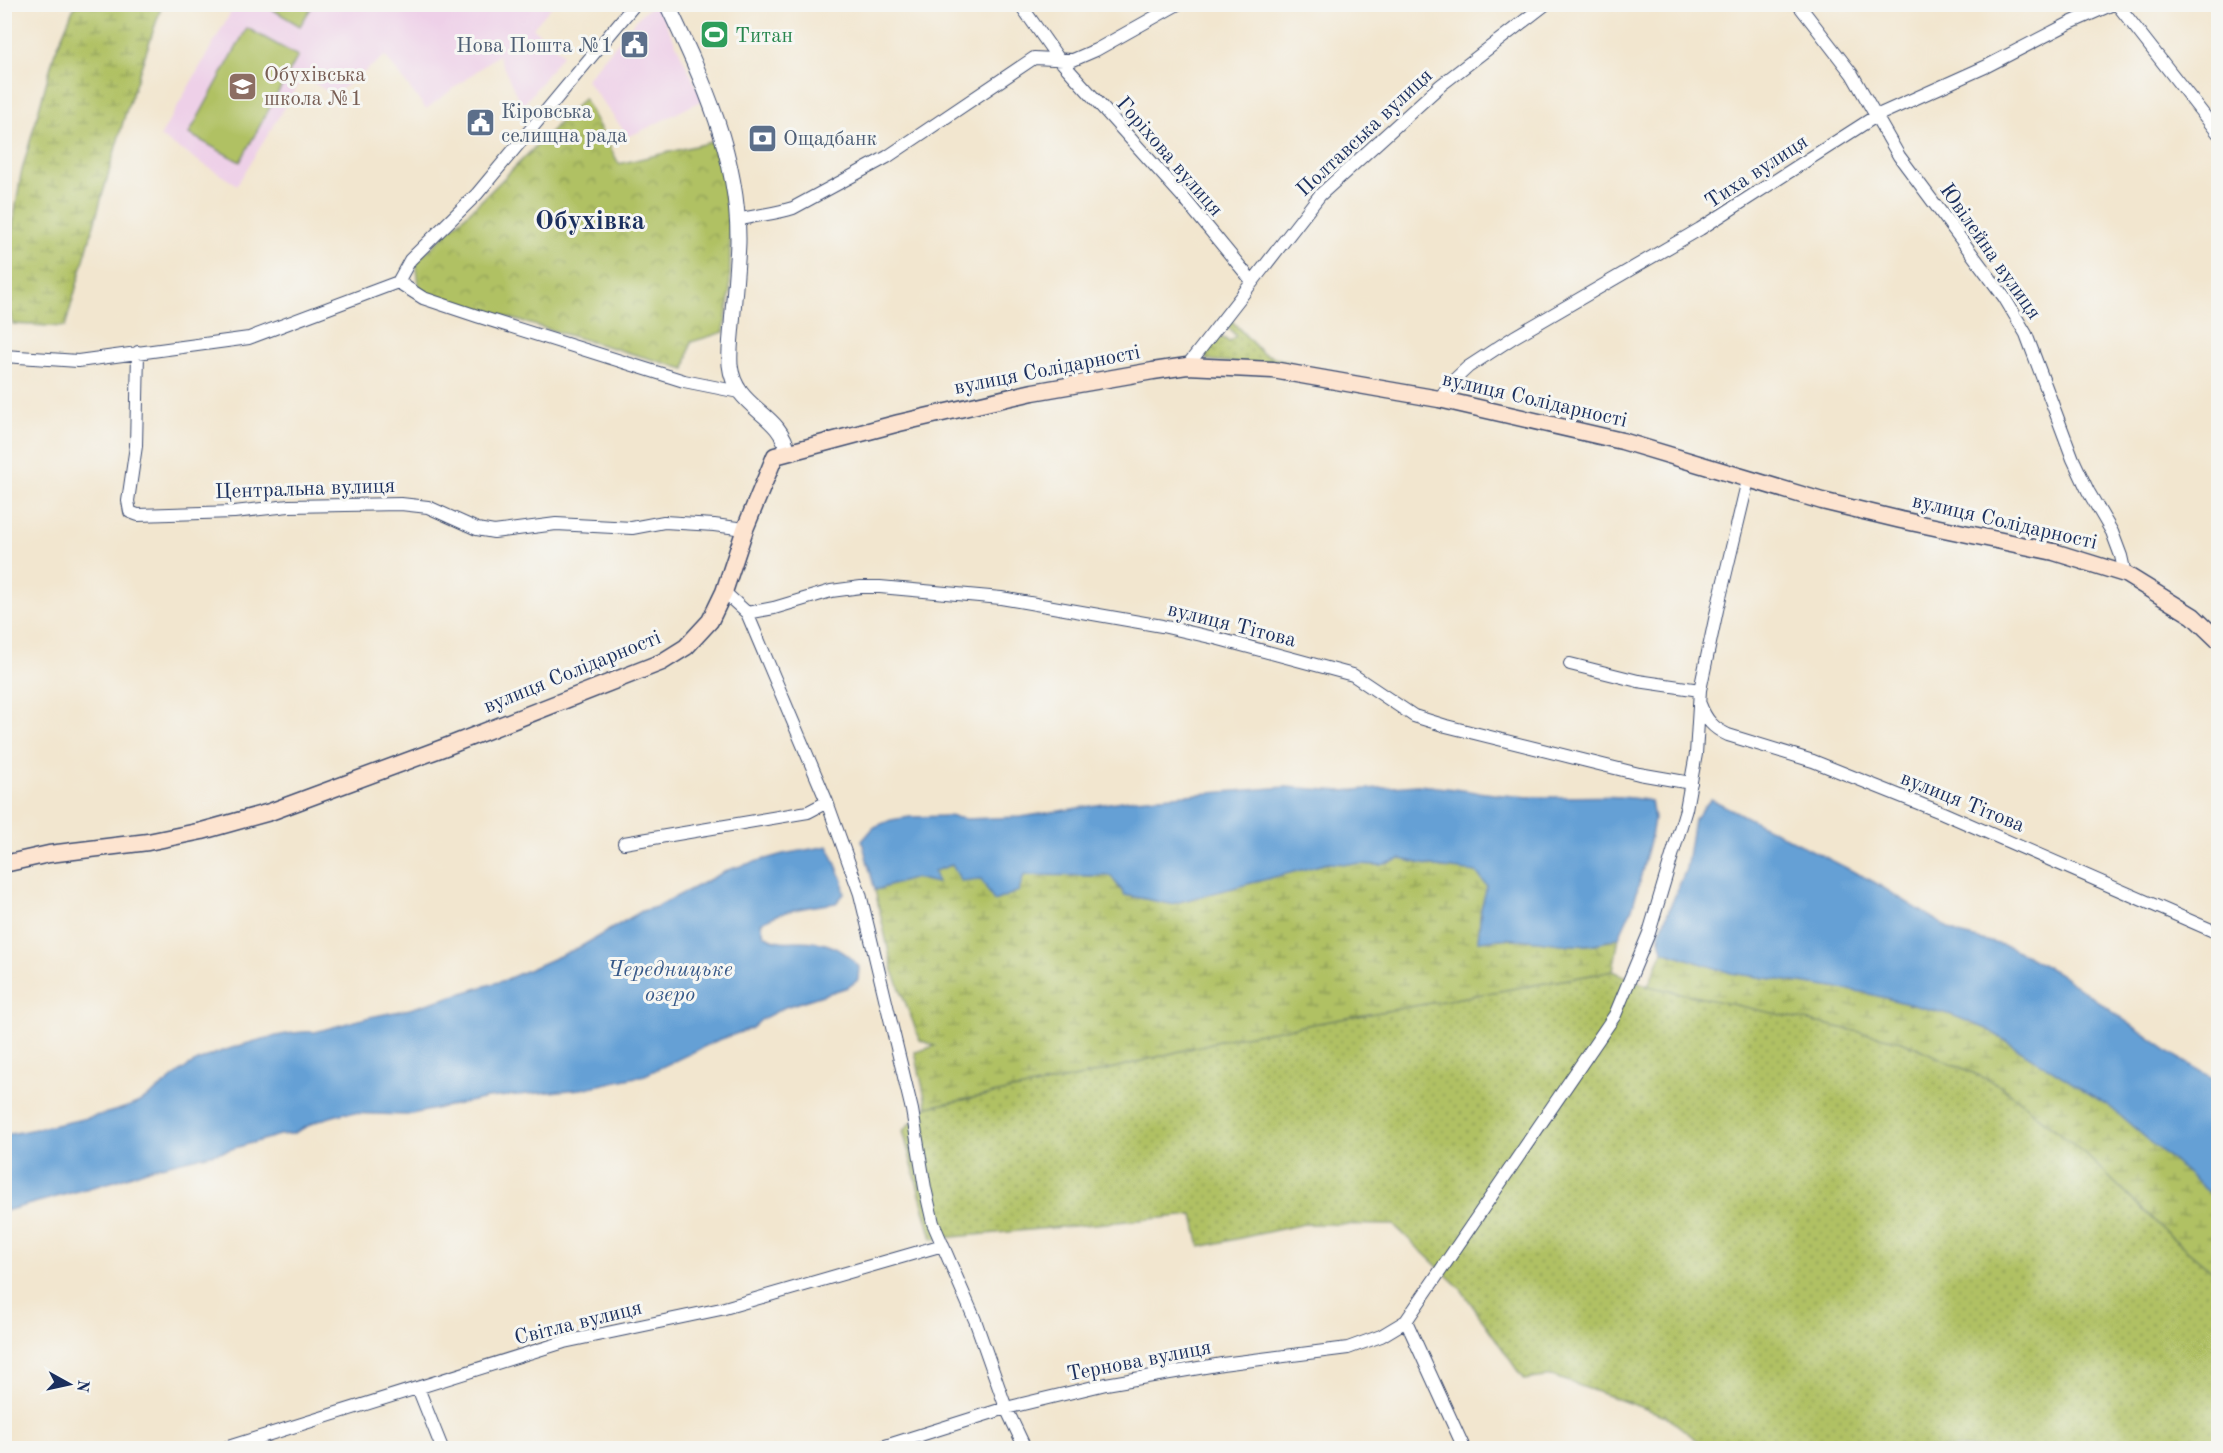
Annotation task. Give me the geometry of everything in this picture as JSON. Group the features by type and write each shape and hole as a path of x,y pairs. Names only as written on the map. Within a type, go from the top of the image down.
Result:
{"main road":[{"name":"вулиця Солідарності","path":"4,864 49,854 148,842 202,831 270,812 448,746 662,662 686,647 710,621 724,592 745,529 775,456 1033,392 1187,366 1273,370 1439,399 1622,441 1822,501 1900,520 2054,552 2125,574 2193,616 2218,640"}],"street":[{"path":"4,356 78,361 249,338 398,282 410,260 477,194 635,4"},
{"path":"667,4 690,52 720,128 733,181 738,220 730,366 738,392 750,405 772,421 781,432 788,452"},
{"name":"Горіхова вулиця","path":"1020,4 1058,58 1182,196 1252,281"},
{"path":"738,220 793,208 887,157 1034,58 1073,60 1096,50 1178,4"},
{"name":"Полтавська вулиця","path":"1187,366 1320,195 1441,85 1546,4"},
{"name":"Ювілейна вулиця","path":"1798,4 1852,74 1899,156 2004,297 2026,334 2073,459 2088,491 2112,532 2125,574"},
{"path":"2115,4 2218,133"},
{"name":"Тиха вулиця","path":"1439,399 1452,382 1468,368 1514,337 1700,229 1876,117 1985,67 2070,23 2115,4"},
{"path":"398,282 423,298 488,320 684,381 738,392"},
{"name":"Центральна вулиця","path":"138,352 136,446 128,501 130,512 138,515 234,512 289,506 401,504 428,507 477,529 494,532 556,524 632,528 664,522 745,529"},
{"path":"1464,1449 1406,1321 1615,1015 1649,933 1686,809 1691,783 1700,690 1748,480"},
{"name":"вулиця Тітова","path":"747,613 774,608 831,591 880,587 1001,598 1096,614 1219,639 1353,675 1414,716 1446,726 1639,774 1691,783"},
{"path":"724,592 747,613 827,802 860,894 912,1110 933,1223 975,1320 1006,1408 1025,1449"},
{"path":"1570,664 1638,681 1700,690"},
{"name":"вулиця Тітова","path":"1700,703 1709,723 1728,735 1813,761 1943,813 2218,933"},
{"path":"624,843 808,812 827,802"},
{"name":"Світла вулиця","path":"225,1449 564,1342 721,1309 943,1245"},
{"name":"Тернова вулиця","path":"879,1449 1006,1408 1117,1382 1222,1364 1348,1348 1381,1336 1406,1321"},
{"path":"418,1388 442,1449"}],"shaded area":[{"name":"Обухівська школа №1","path":"235,5 384,5 399,14 415,5 553,5 533,28 563,54 522,107 498,55 426,109 385,56 334,95 303,77 237,185 160,137"},
{"path":"655,5 703,100 628,136 586,80 642,13"}],"green space":[{"path":"75,5 162,5 125,115 65,327 13,324 5,296 5,275 21,174 54,55"},
{"path":"265,5 313,5 300,26"},
{"path":"247,28 298,56 240,162 189,134"},
{"path":"584,98 619,164 716,141 730,218 730,291 724,332 691,342 685,369 420,292 416,262"},
{"path":"1229,318 1262,353 1294,364 1292,368 1206,360 1205,354 1212,341 1221,338 1229,342 1236,336 1225,324"},
{"path":"1401,859 1437,867 1476,871 1488,886 1481,909 1478,941 1511,939 1580,945 1605,942 1619,937 1613,971 1227,1039 1083,1076 927,1107 915,1052 935,1046 920,1040 893,971 875,890 915,878 936,883 934,871 952,865 1023,875 1111,876 1125,895 1171,904 1328,863 1381,865"},
{"path":"1663,951 1731,973 1862,992 1952,1015 1987,1029 2109,1106 2218,1200 2218,1276 2168,1234 2085,1154 2000,1085 1902,1041 1648,986"},
{"path":"1613,971 1648,986 1902,1041 2000,1085 2085,1154 2168,1234 2218,1276 2218,1448 1707,1448 1666,1416 1552,1376 1524,1380 1461,1289 1394,1225 1304,1224 1200,1247 1193,1215 932,1239 903,1131 927,1107 1083,1076 1227,1039"}],"water":[{"path":"1417,785 1517,796 1606,796 1651,801 1654,819 1651,837 1633,906 1619,937 1605,942 1580,945 1511,939 1478,941 1481,909 1487,886 1476,872 1401,859 1381,865 1328,863 1171,904 1125,895 1111,876 1024,875 1019,891 994,901 981,879 961,881 952,865 934,871 937,883 915,878 875,890 862,841 874,827 891,820 910,817 948,816 966,819 1021,817 1135,799 1286,787 1342,791"},
{"path":"1711,799 1874,882 1958,934 2010,947 2058,973 2178,1058 2218,1081 2218,1200 2109,1106 1987,1029 1952,1015 1862,992 1731,973 1663,951 1659,934 1686,869 1694,819"},
{"name":"Чередницьке озеро","path":"828,846 843,881 844,894 836,903 788,912 761,923 764,935 771,938 821,943 845,953 859,967 858,980 848,987 785,1007 762,1019 752,1028 716,1041 645,1075 581,1089 487,1098 407,1115 344,1113 320,1120 292,1134 279,1135 152,1168 115,1181 5,1211 5,1135 76,1121 133,1105 155,1092 187,1067 231,1048 286,1034 315,1032 410,1009 505,980 580,947 642,911 656,907 730,869 783,854"}],"place":[{"name":"Титан","path":"714,35"},
{"name":"Нова Пошта №1","path":"634,45"},
{"name":"Обухівська школа №1","path":"243,86"},
{"name":"Кіровська селищна рада","path":"480,123"},
{"name":"Ощадбанк","path":"762,138"}],"district":[{"name":"Обухівка","path":"590,220"}]}
